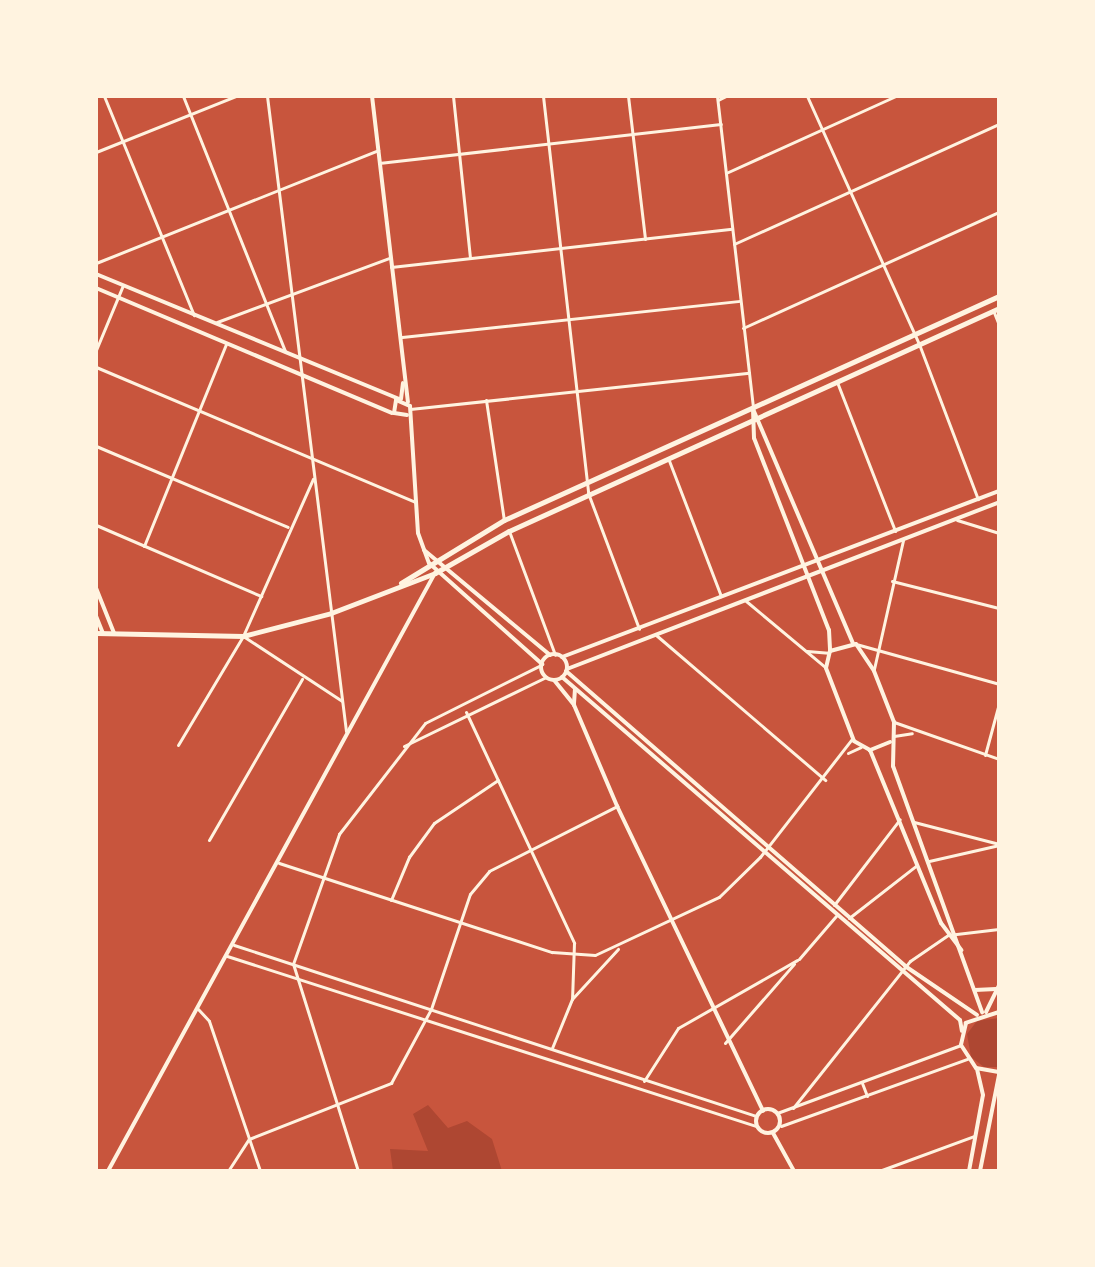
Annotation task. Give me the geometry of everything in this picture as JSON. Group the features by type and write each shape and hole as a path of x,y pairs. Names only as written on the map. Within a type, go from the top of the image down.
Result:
{"main road":[{"path":"400,583 504,520 999,296"},
{"path":"100,633 243,636 331,613 400,583 435,573 509,531 588,493 996,309"}],"street":[{"path":"104,96 194,315"},
{"path":"183,96 286,354"},
{"path":"96,152 236,96"},
{"path":"267,96 348,737"},
{"path":"372,96 404,380 410,409 406,416 423,548 435,573 542,665 546,677"},
{"path":"453,96 470,257"},
{"path":"543,96 588,493 639,629"},
{"path":"628,96 645,239"},
{"path":"726,96 718,98 753,409 751,421 808,577 829,652 826,668"},
{"path":"807,96 915,334 978,499"},
{"path":"726,173 896,96"},
{"path":"379,163 721,124"},
{"path":"734,244 999,124"},
{"path":"96,263 378,150"},
{"path":"743,328 999,212"},
{"path":"391,267 732,229"},
{"path":"213,324 390,257"},
{"path":"96,274 408,402"},
{"path":"96,350 123,285"},
{"path":"96,288 406,416"},
{"path":"399,338 740,301"},
{"path":"996,309 999,325"},
{"path":"144,546 226,344"},
{"path":"96,367 416,502"},
{"path":"410,409 749,373"},
{"path":"394,413 404,380"},
{"path":"837,382 895,531"},
{"path":"486,400 504,520"},
{"path":"746,600 826,668 853,738 861,747 870,750 890,742 894,736 894,722 874,671 855,644 818,573 753,409"},
{"path":"96,446 290,528"},
{"path":"668,458 721,597"},
{"path":"178,745 243,636 313,479"},
{"path":"423,548 553,655 562,657 999,491"},
{"path":"554,680 562,677 566,670 999,502"},
{"path":"953,519 999,533"},
{"path":"96,525 261,596"},
{"path":"509,531 553,655"},
{"path":"874,671 903,540"},
{"path":"108,1171 435,573"},
{"path":"892,581 999,608"},
{"path":"96,588 114,633"},
{"path":"96,616 100,633"},
{"path":"656,635 825,780"},
{"path":"243,636 302,679 342,701"},
{"path":"807,651 829,652 855,644 999,684"},
{"path":"358,1171 294,978 293,964 323,878 353,811 404,746 444,711 542,665 553,655"},
{"path":"562,657 566,670 905,966 950,1000 982,1013 999,1012"},
{"path":"404,746 466,712 546,677 554,680 574,705 710,1012 763,1111"},
{"path":"562,677 900,973 946,1008 962,1031 961,1045 967,1059 976,1068 999,1074 980,1171"},
{"path":"209,840 302,679"},
{"path":"574,705 575,689"},
{"path":"985,755 999,703"},
{"path":"466,712 578,958 572,999 551,1050"},
{"path":"894,722 912,733 999,759"},
{"path":"894,736 912,733"},
{"path":"279,863 578,958 620,946 719,897 763,854 848,753 853,738"},
{"path":"890,742 913,822 956,932 982,1013"},
{"path":"848,753 861,747"},
{"path":"870,750 948,935 962,951"},
{"path":"391,900 409,857 434,823 498,780"},
{"path":"228,1171 249,1139 337,1107 391,1083 426,1022 460,923 489,871 529,845 617,806"},
{"path":"834,905 900,819"},
{"path":"913,822 999,844"},
{"path":"927,861 999,844"},
{"path":"849,918 917,865"},
{"path":"725,1043 836,916"},
{"path":"793,1108 905,966 948,935 999,929"},
{"path":"234,945 756,1116"},
{"path":"572,999 620,946"},
{"path":"227,956 756,1126 773,1133 794,1171"},
{"path":"644,1081 678,1028 797,960"},
{"path":"975,990 999,986"},
{"path":"962,1031 982,1013 999,986"},
{"path":"946,1008 953,1007 950,1000"},
{"path":"198,1009 209,1021 260,1171"},
{"path":"756,1116 763,1111 777,1113 793,1108 961,1045"},
{"path":"773,1133 781,1126 967,1059"},
{"path":"969,1171 983,1095 976,1068"},
{"path":"862,1083 867,1096"},
{"path":"777,1113 781,1126"},
{"path":"756,1116 756,1126"},
{"path":"879,1171 974,1136"}],"shaded area":[{"path":"999,1018 999,1067 984,1067 971,1057 967,1034 977,1021"},
{"path":"428,1105 448,1128 467,1121 492,1139 502,1171 393,1171 390,1149 428,1151 413,1114"}]}
